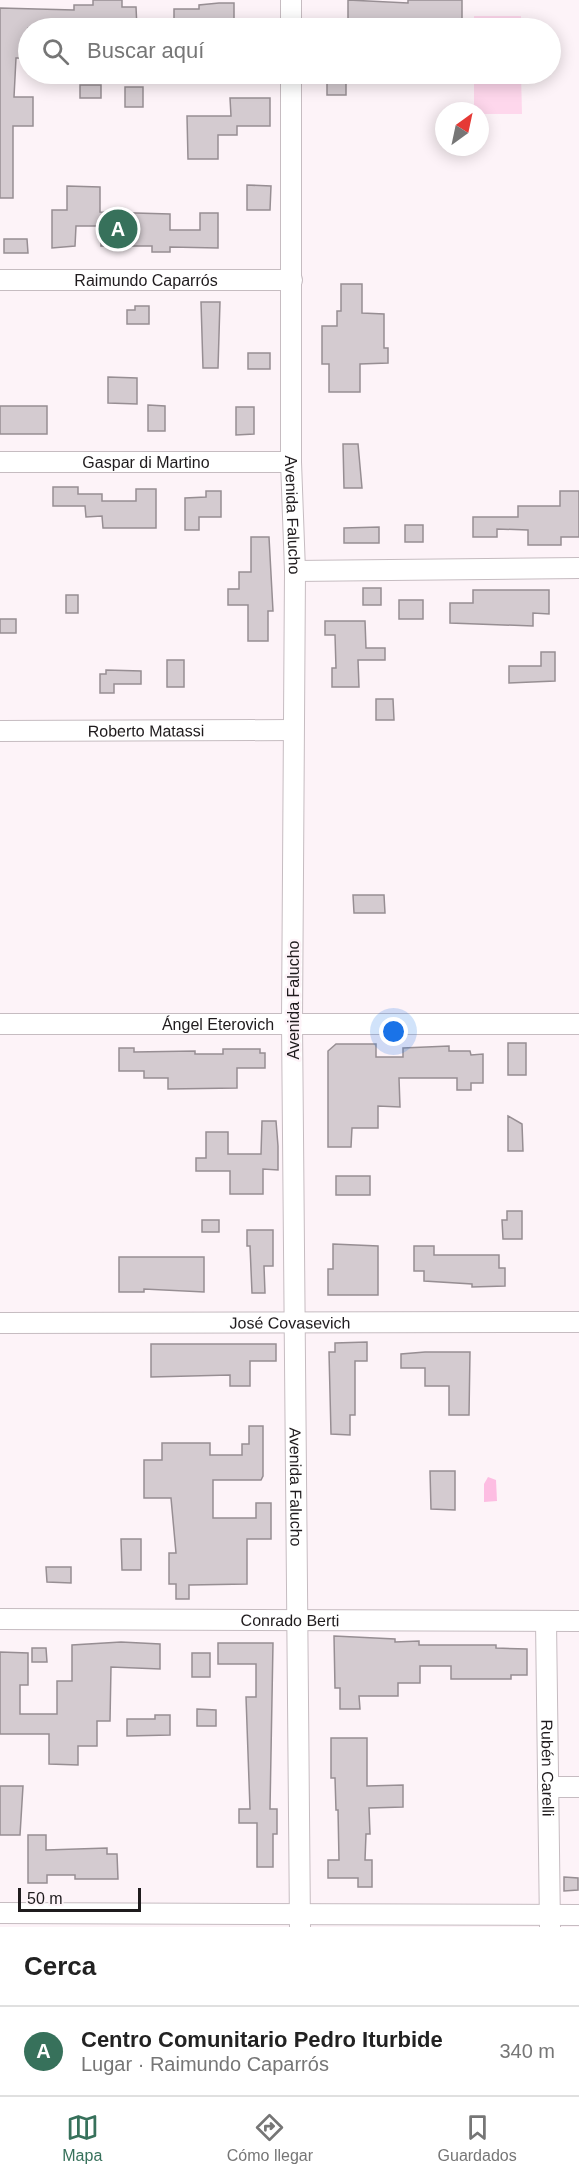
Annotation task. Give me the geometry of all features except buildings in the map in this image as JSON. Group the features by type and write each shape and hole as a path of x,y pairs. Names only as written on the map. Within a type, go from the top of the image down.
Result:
{"street":[{"path":"291,0 291,18"},
{"name":"Avenida Falucho","path":"291,84 291,462 295,571 292,730 292,1022 301,1920"},
{"name":"Raimundo Caparrós","path":"0,280 292,280"},
{"name":"Gaspar di Martino","path":"0,462 291,462"},
{"path":"295,571 579,568"},
{"name":"Roberto Matassi","path":"0,731 292,730"},
{"name":"Ángel Eterovich","path":"0,1024 292,1022 579,1024"},
{"name":"José Covasevich","path":"0,1323 579,1322"},
{"name":"Conrado Berti","path":"0,1619 579,1621"},
{"name":"Rubén Carelli","path":"546,1621 550,1921"},
{"path":"548,1787 579,1787"},
{"path":"0,1913 301,1920 550,1921 579,1915"}],"shaded area":[{"path":"474,16 521,16 521,18 474,18"},
{"path":"474,84 521,84 522,114 489,114 489,102 474,102"},
{"path":"488,1477 496,1480 497,1501 484,1502 484,1484"}],"place":[{"name":"Centro Comunitario Pedro Iturbide","path":"118,229"}]}
